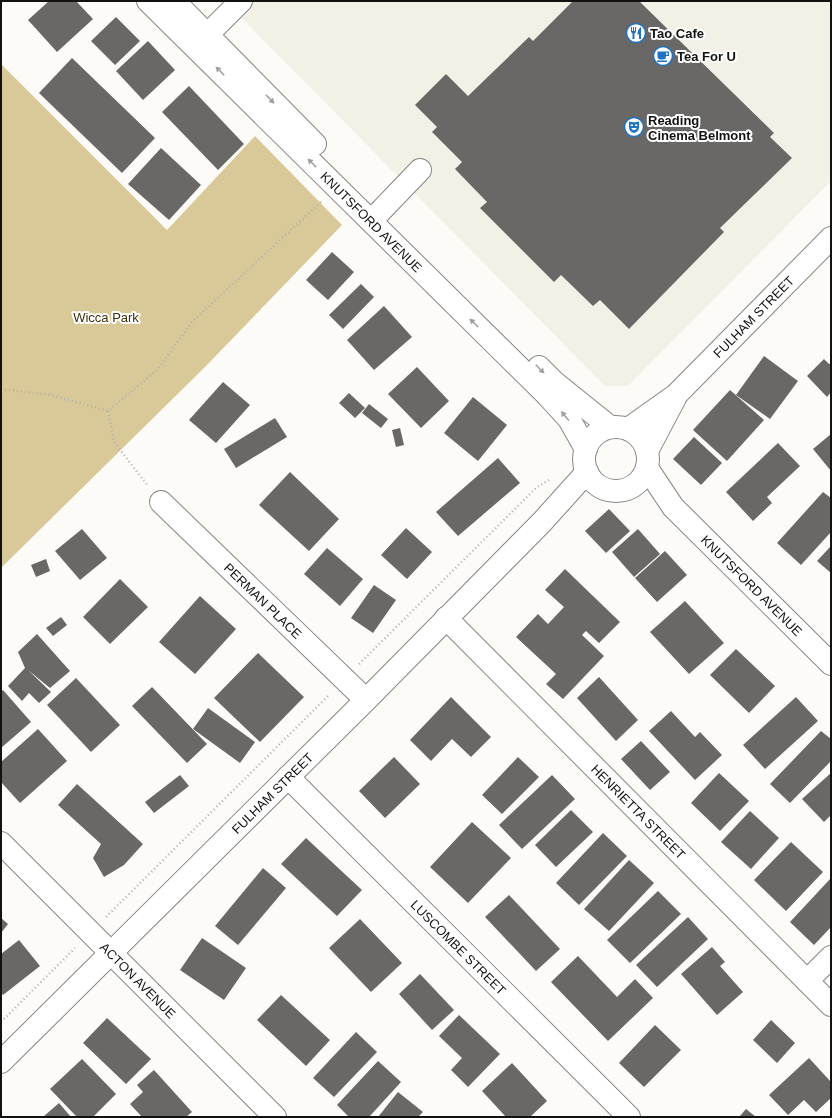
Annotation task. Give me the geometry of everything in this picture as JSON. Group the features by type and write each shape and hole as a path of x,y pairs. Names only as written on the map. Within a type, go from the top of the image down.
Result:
{"street":[{"name":"KNUTSFORD AVENUE","path":"148,1 201,41 377,216 569,419 586,448"},
{"name":"KNUTSFORD AVENUE","path":"174,1 201,41 337,188 377,216 554,382 619,428"},
{"path":"201,41 241,1"},
{"path":"377,216 420,170"},
{"name":"FULHAM STREET","path":"586,448 590,440 598,433 619,428 676,395 831,238"},
{"name":"FULHAM STREET","path":"631,487 644,476 647,460 676,395"},
{"path":"619,428 637,435 643,442 647,460"},
{"path":"586,448 584,460 594,480 611,491 621,491 631,487"},
{"name":"KNUTSFORD AVENUE","path":"647,460 673,507 831,664"},
{"name":"FULHAM STREET","path":"1,1062 366,700 542,522 594,480"},
{"name":"KNUTSFORD AVENUE","path":"631,487 673,507"},
{"name":"PERMAN PLACE","path":"161,502 366,700"},
{"name":"HENRIETTA STREET","path":"446,618 831,1005"},
{"name":"LUSCOMBE STREET","path":"288,777 629,1117"},
{"name":"ACTON AVENUE","path":"1,843 275,1117"},
{"path":"807,980 831,957"}],"path":[{"path":"108,411 158,370 192,322 337,188"},
{"path":"1,389 51,395 108,411"},
{"path":"108,411 114,442 161,502"},
{"path":"1,1022 537,487 550,479"}],"shaded area":[{"path":"225,1 831,1 831,181 628,386 605,386"}],"green space":[{"name":"Wicca Park","path":"1,64 167,230 255,136 342,225 205,367 1,568"}],"building":[{"path":"49,1 76,1 93,19 57,52 28,20"},
{"path":"573,1 639,1 774,133 770,137 792,158 720,228 724,232 629,329 600,300 593,306 561,275 554,282 480,208 487,202 455,169 462,162 432,132 437,127 415,105 446,74 468,96 529,37 533,41"},
{"path":"116,17 140,41 115,65 91,41"},
{"path":"148,41 175,70 143,100 116,71"},
{"path":"72,58 155,138 122,173 39,93"},
{"path":"189,86 244,144 218,170 162,112"},
{"path":"161,148 201,185 169,220 128,184"},
{"path":"332,252 354,272 328,300 306,280"},
{"path":"361,284 374,297 343,329 329,315"},
{"path":"384,306 412,337 374,370 347,340"},
{"path":"764,356 798,381 770,419 736,395"},
{"path":"824,359 829,364 831,363 831,392 827,397 807,376"},
{"path":"417,367 449,401 421,428 388,394"},
{"path":"223,382 250,405 216,443 189,420"},
{"path":"730,390 764,420 727,461 693,430"},
{"path":"349,393 365,408 355,418 339,403"},
{"path":"473,397 507,425 478,461 444,433"},
{"path":"369,404 388,419 381,428 362,413"},
{"path":"275,418 287,437 236,468 224,449"},
{"path":"400,428 404,445 396,447 392,430"},
{"path":"831,434 831,471 813,449"},
{"path":"694,437 722,463 701,485 673,459"},
{"path":"778,443 800,466 767,497 772,503 753,521 726,492"},
{"path":"498,458 520,483 458,536 436,512"},
{"path":"290,472 339,519 309,551 259,505"},
{"path":"823,492 831,498 831,532 801,565 777,543"},
{"path":"609,509 630,531 606,553 585,531"},
{"path":"406,528 432,552 407,579 381,555"},
{"path":"82,529 107,558 80,580 55,551"},
{"path":"638,529 660,554 634,577 612,552"},
{"path":"831,546 831,573 817,561"},
{"path":"327,548 363,579 340,606 304,574"},
{"path":"665,551 687,575 657,602 635,578"},
{"path":"46,559 50,571 36,577 31,565"},
{"path":"565,569 620,622 599,643 586,631 582,635 604,656 563,699 546,684 556,674 516,637 538,614 548,624 564,607 545,590"},
{"path":"120,579 148,607 110,644 83,617"},
{"path":"374,585 396,600 373,633 351,618"},
{"path":"200,596 236,629 195,674 159,642"},
{"path":"685,601 724,643 689,674 650,632"},
{"path":"61,617 67,625 53,636 46,628"},
{"path":"37,634 70,671 50,688 28,670 51,692 39,703 29,693 22,701 8,686 25,668 18,652"},
{"path":"736,649 775,686 749,713 710,675"},
{"path":"258,653 304,697 260,742 214,698"},
{"path":"599,677 638,720 616,741 577,698"},
{"path":"76,678 120,725 91,752 47,705"},
{"path":"152,687 207,744 187,763 132,706"},
{"path":"3,690 31,722 1,748 1,692"},
{"path":"451,697 491,737 471,757 452,739 431,761 410,740"},
{"path":"796,697 818,721 765,769 743,745"},
{"path":"208,708 255,742 240,763 193,729"},
{"path":"671,711 695,737 700,732 722,755 695,780 649,731"},
{"path":"38,729 67,761 20,803 1,782 1,762"},
{"path":"821,731 831,739 831,761 790,803 770,784"},
{"path":"641,741 670,772 650,790 621,759"},
{"path":"394,757 420,784 385,818 359,791"},
{"path":"518,757 539,777 502,814 482,795"},
{"path":"719,773 749,801 720,831 691,803"},
{"path":"831,773 831,815 824,822 802,799"},
{"path":"180,775 189,786 154,813 145,802"},
{"path":"552,775 575,799 522,849 499,825"},
{"path":"77,784 143,844 124,865 104,877 93,858 101,844 58,805"},
{"path":"571,810 593,832 556,867 535,845"},
{"path":"750,811 779,838 751,869 721,842"},
{"path":"472,822 511,858 468,903 430,867"},
{"path":"603,833 627,856 579,905 556,883"},
{"path":"306,838 362,890 337,916 281,864"},
{"path":"791,842 823,872 786,911 754,880"},
{"path":"629,860 654,883 609,931 584,909"},
{"path":"263,868 286,888 238,945 215,926"},
{"path":"831,878 831,927 814,945 790,922"},
{"path":"658,891 681,914 630,963 607,940"},
{"path":"509,895 560,949 536,971 485,917"},
{"path":"688,917 708,939 657,987 636,965"},
{"path":"1,918 8,924 1,933"},
{"path":"360,919 402,963 371,992 329,948"},
{"path":"202,938 246,968 224,1000 180,970"},
{"path":"19,940 40,966 3,995 1,992 1,954"},
{"path":"712,947 725,962 720,966 743,992 717,1015 681,974"},
{"path":"578,956 617,997 635,979 653,998 608,1041 551,982"},
{"path":"420,974 454,1010 432,1030 399,994"},
{"path":"281,995 330,1040 306,1066 257,1020"},
{"path":"459,1015 500,1054 468,1087 451,1070 462,1058 439,1036"},
{"path":"107,1018 151,1059 126,1084 83,1043"},
{"path":"771,1020 795,1043 777,1063 753,1040"},
{"path":"655,1025 681,1050 644,1087 619,1063"},
{"path":"356,1032 377,1052 334,1097 313,1078"},
{"path":"809,1058 831,1082 831,1098 816,1112 804,1100 788,1115 769,1095"},
{"path":"82,1059 116,1094 93,1117 77,1117 50,1089"},
{"path":"378,1061 401,1082 369,1117 349,1117 337,1105"},
{"path":"512,1063 547,1101 530,1117 506,1117 482,1091"},
{"path":"154,1070 192,1112 186,1117 142,1117 130,1104 143,1092 137,1085"},
{"path":"398,1092 423,1112 418,1117 378,1117"},
{"path":"59,1103 71,1117 43,1117"},
{"path":"746,1109 756,1117 739,1117"}],"place":[{"name":"Tao Cafe","path":"636,33"},
{"name":"Tea For U","path":"663,56"},
{"name":"Reading Cinema Belmont","path":"634,127"}]}
